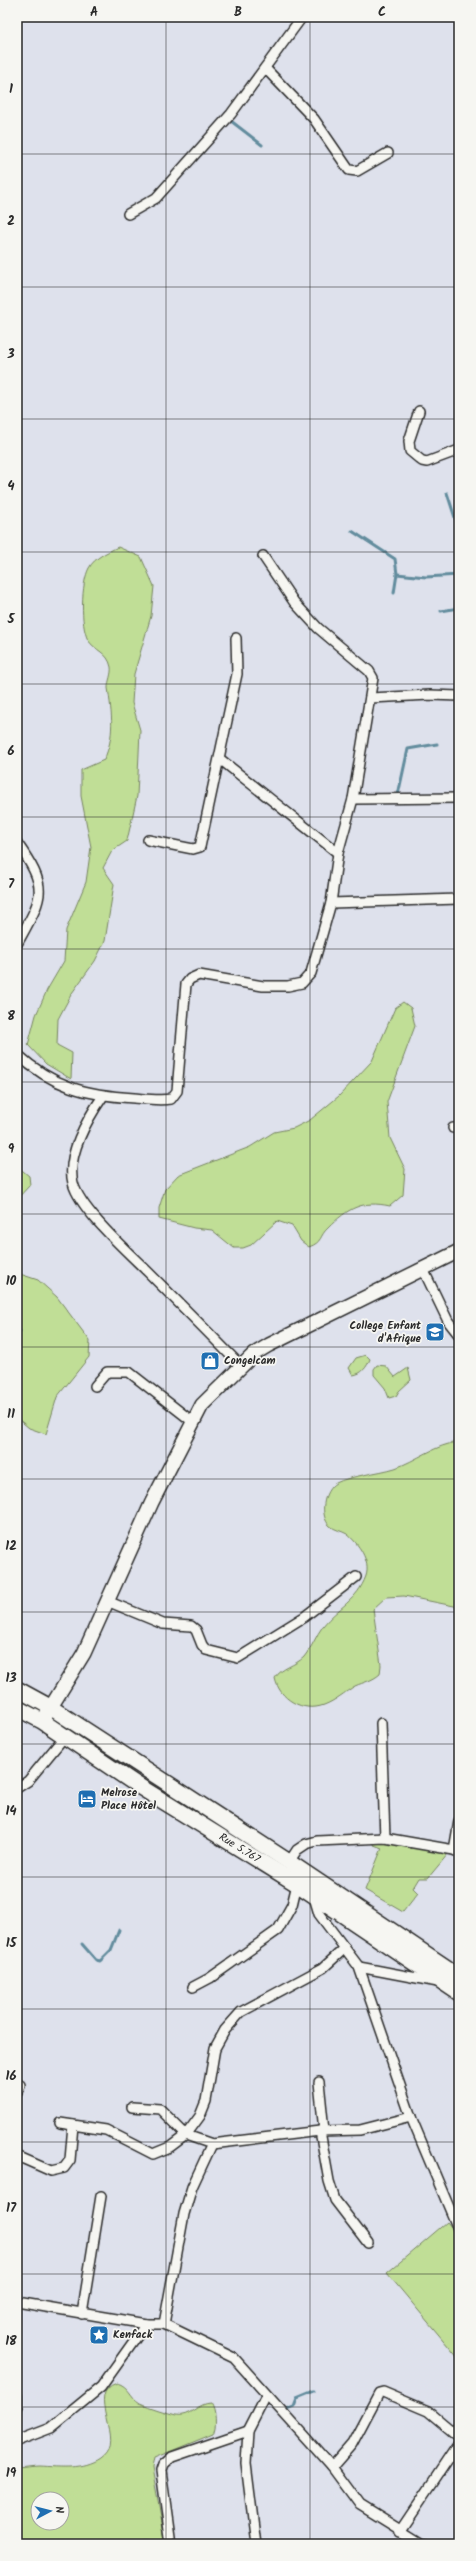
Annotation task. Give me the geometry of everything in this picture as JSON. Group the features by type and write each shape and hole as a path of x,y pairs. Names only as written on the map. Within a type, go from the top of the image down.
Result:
{"highway":[{"path":"17,1689 50,1708 289,1862 459,1976"},
{"name":"Rue 5.767","path":"17,1708 42,1721 297,1884 314,1897 445,1982 459,1993"}],"main road":[{"path":"42,1721 84,1653 152,1502 202,1405 241,1366 269,1345 459,1251"}],"street":[{"path":"128,214 161,192 231,114 302,17"},
{"path":"265,68 314,119 349,170 357,171 388,153"},
{"path":"419,411 410,441 410,451 422,461 427,462 459,450"},
{"path":"17,1054 36,1070 67,1087 102,1096 166,1100 175,1096 186,984 190,979 199,975 263,986 288,986 302,983 311,973 331,903 338,854 353,799 373,678 369,671 318,628 294,602 263,556"},
{"path":"148,840 193,849 200,847 237,674 236,638"},
{"path":"370,698 430,695 459,696"},
{"path":"220,759 338,854"},
{"path":"353,799 459,798"},
{"path":"17,843 34,868 40,896 38,905 17,944"},
{"path":"331,903 459,899"},
{"path":"102,1096 85,1122 80,1137 73,1170 75,1189 97,1222 241,1366"},
{"path":"423,1269 448,1320 459,1335"},
{"path":"95,1386 106,1372 130,1372 193,1422"},
{"path":"107,1602 162,1624 191,1626 196,1630 202,1645 206,1650 238,1658 304,1617 356,1577"},
{"path":"381,1723 385,1838"},
{"path":"17,1788 28,1782 65,1736"},
{"path":"289,1862 297,1850 306,1844 317,1841 385,1838 456,1851 459,1821"},
{"path":"193,1987 278,1930 292,1905 297,1884"},
{"path":"314,1897 319,1914 359,1967 411,2117 459,2231"},
{"path":"60,2123 106,2130 153,2154 170,2147 186,2135 200,2116 206,2101 215,2048 225,2030 242,2012 324,1968 345,1948"},
{"path":"359,1967 422,1980 445,1982"},
{"path":"319,2082 322,2131 329,2181 335,2200 368,2242"},
{"path":"132,2107 160,2109 186,2135 212,2144 322,2131 360,2130 411,2117"},
{"path":"17,2156 51,2170 64,2168 70,2160 73,2125"},
{"path":"164,2324 184,2214 192,2187 212,2144"},
{"path":"82,2314 101,2196"},
{"path":"17,2302 146,2324 164,2324 234,2358 241,2364 266,2396 332,2467 360,2505 423,2544"},
{"path":"17,2440 51,2428 101,2387 146,2324"},
{"path":"332,2467 352,2444 379,2393 383,2392 428,2411 459,2437"},
{"path":"17,2396 17,2406"},
{"path":"256,2544 246,2471 248,2431 266,2396"},
{"path":"170,2544 161,2471 162,2464 172,2457 248,2431"},
{"path":"400,2530 459,2442"}],"green space":[{"path":"118,547 141,557 154,586 151,616 134,674 132,703 140,730 137,796 127,841 112,851 103,868 114,884 105,941 95,961 72,993 58,1019 57,1045 72,1053 71,1079 46,1064 28,1045 36,1015 47,990 64,961 66,930 86,882 91,847 81,796 81,770 104,760 110,742 112,725 108,688 111,667 107,658 91,644 85,633 82,604 83,593 86,575 92,564 102,555"},
{"path":"403,1002 411,1008 415,1026 387,1102 390,1138 405,1169 403,1195 390,1206 371,1204 356,1207 342,1215 325,1231 317,1243 309,1247 301,1241 292,1226 277,1221 251,1245 243,1248 234,1248 212,1230 194,1228 159,1219 159,1208 165,1189 178,1175 250,1147 274,1132 294,1128 310,1120 339,1096 372,1061 395,1008"},
{"path":"17,1166 29,1176 30,1185 17,1199"},
{"path":"17,1273 38,1280 57,1297 90,1341 89,1357 57,1397 46,1434 29,1428 17,1418"},
{"path":"366,1355 370,1359 366,1367 362,1372 353,1375 349,1368 356,1358"},
{"path":"377,1365 386,1366 395,1377 408,1368 411,1380 399,1391 396,1396 389,1398 385,1388 374,1375 374,1369"},
{"path":"459,1442 459,1607 404,1596 386,1597 373,1609 381,1665 380,1674 371,1680 355,1686 324,1705 308,1707 300,1706 293,1702 281,1692 277,1686 275,1678 281,1671 297,1663 304,1657 323,1626 358,1592 366,1576 367,1570 365,1558 359,1547 347,1534 330,1526 324,1516 324,1503 328,1491 336,1483 356,1476 395,1468 434,1449"},
{"path":"376,1838 448,1854 428,1878 419,1878 413,1888 418,1893 403,1912 365,1890 382,1848 374,1845"},
{"path":"447,2222 459,2236 459,2359 387,2273"},
{"path":"117,2383 121,2384 127,2389 140,2403 176,2415 189,2413 206,2404 211,2403 213,2406 215,2423 213,2434 154,2458 152,2468 166,2544 152,2544 149,2540 142,2540 136,2544 17,2544 17,2468 38,2466 72,2467 94,2462 101,2458 108,2450 110,2441 104,2407 104,2397 108,2388"}],"waterway":[{"path":"231,121 262,145"},
{"path":"447,493 459,530"},
{"path":"352,531 395,559 397,574 394,593"},
{"path":"397,574 426,577 459,575"},
{"path":"441,611 459,608"},
{"path":"398,795 408,749 437,744"},
{"path":"17,1353 20,1356 17,1357"},
{"path":"82,1944 96,1960 100,1961 111,1950 119,1930"},
{"path":"286,2409 294,2406 297,2398 314,2391"}],"place":[{"name":"College Enfant d'Afrique","path":"435,1332"},
{"name":"Congelcam","path":"210,1361"},
{"name":"Melrose Place Hôtel","path":"87,1799"},
{"name":"Kenfack","path":"99,2335"}]}
